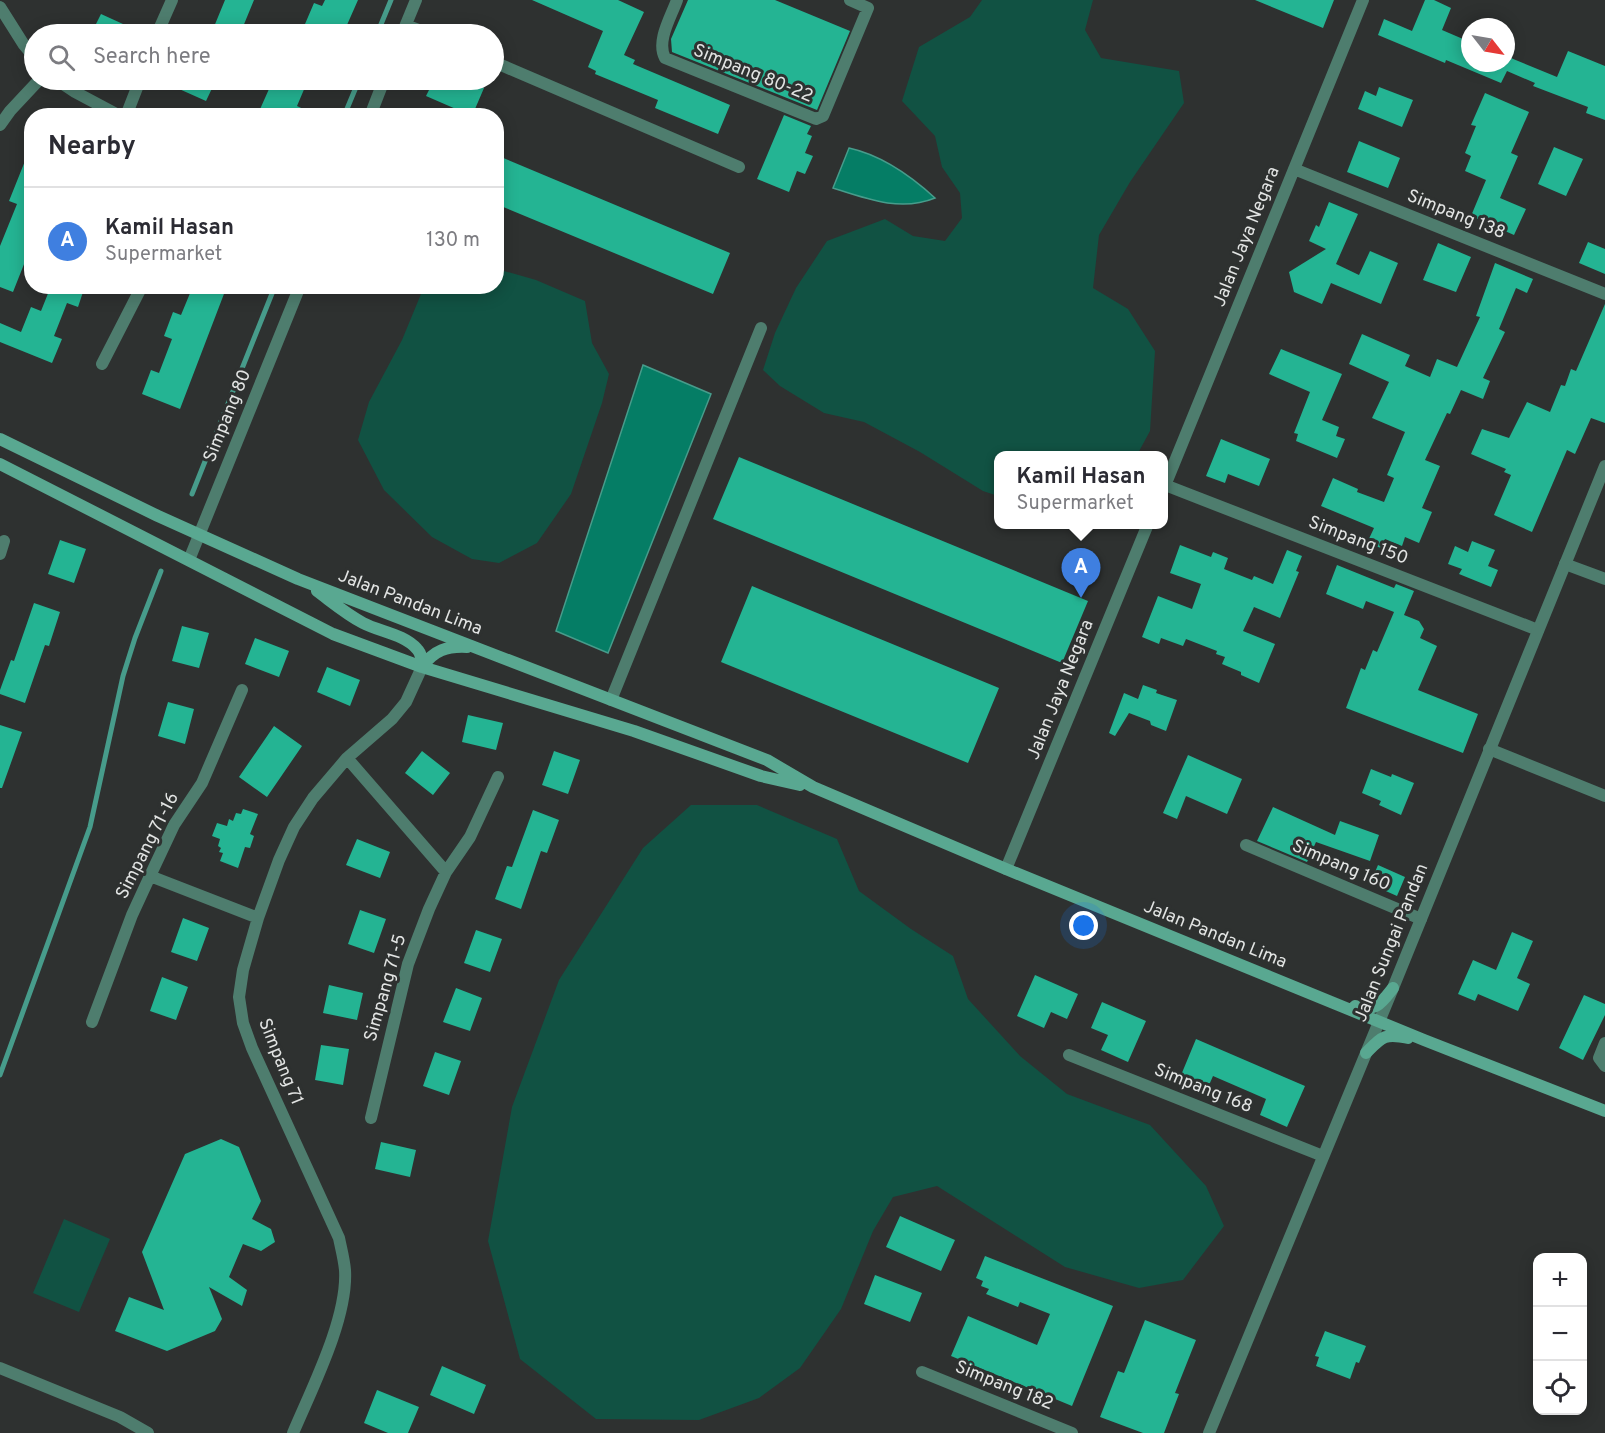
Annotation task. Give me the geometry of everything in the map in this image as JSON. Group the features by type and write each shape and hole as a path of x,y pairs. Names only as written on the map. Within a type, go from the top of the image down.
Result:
{"main road":[{"name":"Jalan Pandan Lima","path":"0,439 200,535 298,579 767,760 813,787 1006,869 1424,1040 1605,1111"},
{"name":"Jalan Pandan Lima","path":"3,466 333,634 422,667 634,731 761,776 813,787"},
{"path":"298,579 347,614 403,639 421,654 422,667"},
{"path":"422,667 430,656 442,649 453,646 473,647"},
{"path":"1309,993 1324,994 1359,1008 1370,1009 1381,1004 1393,988"},
{"path":"1366,1053 1375,1042 1385,1036 1396,1035 1424,1040"}],"street":[{"path":"161,24 172,0"},
{"path":"406,24 416,0"},
{"name":"Simpang 80-22","path":"675,1 662,41 661,50 665,58 816,119 822,116 870,4 850,0"},
{"name":"Jalan Jaya Negara","path":"1168,477 1364,0"},
{"path":"0,7 24,42"},
{"path":"504,66 740,167"},
{"path":"0,125 30,90"},
{"path":"72,90 105,108"},
{"path":"129,108 136,90"},
{"path":"373,108 380,90"},
{"name":"Simpang 138","path":"1294,169 1605,294"},
{"path":"102,364 138,294"},
{"name":"Simpang 80","path":"189,560 297,294"},
{"path":"611,700 761,328"},
{"name":"Jalan Sungai Pandan","path":"1209,1433 1380,1021 1604,469"},
{"name":"Simpang 150","path":"1168,489 1538,630"},
{"name":"Jalan Jaya Negara","path":"1006,869 1146,529"},
{"path":"0,554 4,541"},
{"path":"1565,564 1605,579"},
{"name":"Simpang 71","path":"293,1433 332,1341 341,1311 345,1271 339,1238 252,1048 243,1023 239,997 243,970 258,918 279,860 294,827 313,798 347,758 392,719 406,702 422,667"},
{"name":"Simpang 71-16","path":"92,1022 132,915 174,825 202,783 242,690"},
{"path":"1489,749 1605,796"},
{"path":"347,758 446,872"},
{"name":"Simpang 71-5","path":"371,1118 408,964 446,872 470,837 498,777"},
{"name":"Simpang 160","path":"1246,846 1421,919"},
{"path":"150,876 258,918"},
{"path":"1605,1043 1599,1058 1605,1066"},
{"name":"Simpang 168","path":"1069,1055 1323,1156"},
{"path":"0,1368 120,1417 148,1433"},
{"name":"Simpang 182","path":"922,1372 1072,1433"}],"shaded area":[{"path":"982,0 1093,0 1085,30 1101,58 1179,71 1184,103 1130,182 1099,235 1093,288 1128,309 1155,351 1150,431 1139,451 994,451 994,495 983,491 920,452 864,422 824,413 780,386 763,370 775,333 796,288 827,241 885,219 913,236 945,241 962,218 960,193 942,167 935,136 902,101 919,47 970,17"},
{"path":"849,148 861,151 895,167 935,198 910,204 897,204 871,200 833,188"},
{"path":"504,271 536,280 585,301 592,343 609,374 602,403 571,494 537,543 499,563 472,559 432,537 384,490 358,440 369,402 402,340 421,294 504,294"},
{"path":"643,365 711,394 608,653 556,631"},
{"path":"691,805 757,805 837,839 859,891 953,956 968,999 1020,1056 1067,1094 1150,1125 1206,1186 1224,1226 1183,1280 1139,1288 1065,1267 937,1186 893,1197 873,1231 841,1309 800,1368 759,1398 699,1420 596,1419 520,1359 488,1241 512,1107 559,980 643,848"},
{"path":"64,1219 110,1239 79,1312 33,1293"}],"building":[{"path":"225,0 254,0 244,24 215,24"},
{"path":"325,0 358,0 347,24 305,24 314,3 322,6"},
{"path":"532,0 618,0 644,12 624,55 635,60 633,64 730,105 718,134 655,108 658,100 595,74 596,71 588,67 603,31"},
{"path":"688,0 775,0 850,31 817,110 672,52 671,39"},
{"path":"1255,0 1334,0 1323,28"},
{"path":"1425,0 1434,0 1451,8 1442,30 1461,38 1461,66 1446,60 1445,63 1378,35 1384,19 1412,31"},
{"path":"101,14 123,24 96,24"},
{"path":"1568,51 1605,66 1605,120 1586,113 1588,107 1533,86 1535,83 1509,72 1515,72 1515,60 1557,77"},
{"path":"1475,72 1506,72 1501,83"},
{"path":"1379,87 1413,100 1402,127 1358,109 1365,91 1376,96"},
{"path":"181,90 211,90 206,101"},
{"path":"269,90 304,90 297,106 301,108 261,108"},
{"path":"429,90 483,90 475,108 454,108 426,96"},
{"path":"1485,93 1529,112 1511,153 1518,156 1500,198 1526,209 1514,235 1471,216 1486,180 1465,171 1471,156 1465,153 1476,126 1471,125"},
{"path":"784,115 811,126 807,134 812,136 805,153 813,156 805,174 797,171 789,192 757,179"},
{"path":"1359,141 1400,158 1388,188 1347,172"},
{"path":"1554,147 1583,159 1566,196 1538,184"},
{"path":"504,158 730,253 713,294 504,207"},
{"path":"24,164 24,264 13,292 0,287 0,246 17,204 9,201"},
{"path":"1329,202 1358,214 1336,264 1359,275 1370,251 1398,263 1381,304 1331,283 1322,304 1294,292 1289,272 1326,249 1309,241 1316,225 1319,227"},
{"path":"1588,242 1605,249 1605,274 1579,263"},
{"path":"1438,243 1471,257 1456,292 1423,280"},
{"path":"1495,263 1533,279 1527,293 1516,288 1499,329 1505,332 1483,378 1490,381 1483,399 1461,390 1450,414 1447,413 1425,460 1440,466 1422,508 1432,512 1419,543 1405,537 1402,546 1385,539 1381,548 1367,543 1374,528 1321,506 1333,478 1358,489 1357,492 1384,502 1394,478 1387,475 1405,432 1372,418 1389,382 1349,364 1362,334 1410,355 1405,366 1430,377 1437,359 1457,367 1480,317 1476,316"},
{"path":"48,294 82,294 78,307 67,303 54,336 62,339 52,363 0,342 0,323 21,332 31,307 41,311"},
{"path":"190,294 224,294 180,409 142,394 151,370 159,373 172,339 164,336 173,312 181,315"},
{"path":"1605,304 1605,423 1591,418 1575,454 1567,450 1532,532 1494,515 1511,475 1504,472 1506,469 1471,454 1482,429 1509,438 1527,402 1550,412 1561,385 1565,386 1571,369 1576,371"},
{"path":"1281,349 1342,374 1322,420 1339,427 1336,436 1345,439 1337,458 1296,441 1298,434 1294,433 1310,392 1269,374"},
{"path":"1221,439 1270,459 1259,486 1228,474 1225,483 1206,476"},
{"path":"739,457 1088,601 1062,663 713,519"},
{"path":"60,540 86,549 74,583 48,574"},
{"path":"1472,541 1495,550 1488,566 1498,570 1491,587 1459,574 1462,569 1448,564 1455,546 1468,552"},
{"path":"1180,545 1211,557 1213,552 1228,558 1224,569 1252,580 1254,576 1273,584 1287,550 1302,556 1296,571 1299,572 1280,618 1254,607 1243,631 1275,644 1259,683 1222,664 1225,657 1216,654 1217,651 1186,639 1183,646 1161,638 1159,644 1142,637 1158,596 1192,609 1201,584 1170,573"},
{"path":"1337,565 1394,588 1396,584 1414,591 1404,615 1419,621 1424,629 1420,638 1437,646 1418,690 1478,714 1463,753 1346,708 1361,668 1365,670 1373,650 1377,652 1394,612 1366,601 1363,609 1326,594"},
{"path":"752,586 999,688 968,763 721,662"},
{"path":"34,603 60,612 49,646 45,645 25,703 0,694 0,690 11,660 14,661"},
{"path":"182,626 209,633 199,668 172,661"},
{"path":"255,638 289,651 279,677 245,664"},
{"path":"327,667 360,680 350,706 317,692"},
{"path":"1143,685 1157,690 1156,693 1177,700 1166,731 1151,725 1150,721 1129,713 1115,736 1109,733 1124,693 1138,699"},
{"path":"168,702 194,709 185,744 158,736"},
{"path":"468,715 503,723 496,750 462,742"},
{"path":"0,725 22,732 2,788 0,788"},
{"path":"274,726 302,746 267,797 239,777"},
{"path":"422,751 450,773 433,795 405,773"},
{"path":"554,751 580,760 568,794 542,785"},
{"path":"1188,755 1242,779 1227,814 1186,796 1177,819 1163,813"},
{"path":"1371,769 1414,783 1401,815 1379,805 1381,801 1362,793"},
{"path":"1273,807 1335,835 1340,821 1379,835 1370,861 1316,842 1307,862 1257,841"},
{"path":"243,809 258,814 250,834 254,836 250,848 245,847 238,868 220,861 223,853 219,852 220,839 212,836 217,823 227,826 229,819 233,821 236,813 241,814"},
{"path":"533,810 559,820 547,853 541,851 521,909 495,899 507,866 512,867"},
{"path":"357,839 390,852 380,878 346,865"},
{"path":"1378,865 1405,877 1397,896 1370,884"},
{"path":"360,910 386,919 374,953 348,944"},
{"path":"183,918 209,928 197,961 171,952"},
{"path":"476,930 502,939 490,972 464,963"},
{"path":"1512,932 1533,941 1517,978 1530,984 1518,1011 1478,994 1475,1001 1458,994 1473,960 1496,970"},
{"path":"1035,975 1078,994 1067,1019 1051,1012 1044,1028 1017,1016"},
{"path":"162,977 188,987 176,1020 150,1011"},
{"path":"329,985 363,993 357,1020 323,1013"},
{"path":"456,988 482,998 470,1031 443,1022"},
{"path":"1584,995 1605,1004 1605,1015 1583,1060 1559,1048"},
{"path":"1102,1002 1146,1021 1128,1062 1101,1050 1108,1035 1091,1028"},
{"path":"1196,1039 1305,1086 1287,1127 1260,1115 1266,1099 1250,1092 1213,1076 1206,1092 1179,1080"},
{"path":"321,1045 349,1049 343,1085 315,1080"},
{"path":"435,1052 461,1061 449,1095 423,1086"},
{"path":"221,1139 239,1147 261,1201 252,1219 271,1229 275,1242 261,1251 243,1244 229,1277 247,1290 242,1306 209,1287 222,1319 215,1331 167,1351 115,1331 129,1297 164,1310 142,1252 185,1154"},
{"path":"381,1142 416,1150 410,1177 375,1169"},
{"path":"900,1216 955,1240 941,1271 886,1247"},
{"path":"985,1256 1113,1306 1072,1406 951,1356 968,1316 1037,1345 1050,1314 1020,1302 1018,1307 986,1294 989,1289 981,1286 983,1281 976,1278"},
{"path":"875,1275 922,1293 910,1322 864,1304"},
{"path":"1145,1320 1196,1340 1175,1393 1179,1394 1164,1433 1143,1433 1100,1417 1118,1371 1124,1373"},
{"path":"1325,1331 1366,1346 1359,1363 1356,1362 1350,1379 1316,1366 1319,1357 1315,1356"},
{"path":"442,1366 486,1385 474,1414 430,1395"},
{"path":"377,1390 419,1407 408,1433 388,1433 364,1423"}],"waterway":[{"path":"381,24 391,0"},
{"path":"347,108 355,90"},
{"path":"192,494 272,294"},
{"path":"0,1075 90,827 123,676 161,571"}],"place":[{"name":"Kamil Hasan","path":"1081,598"}]}
